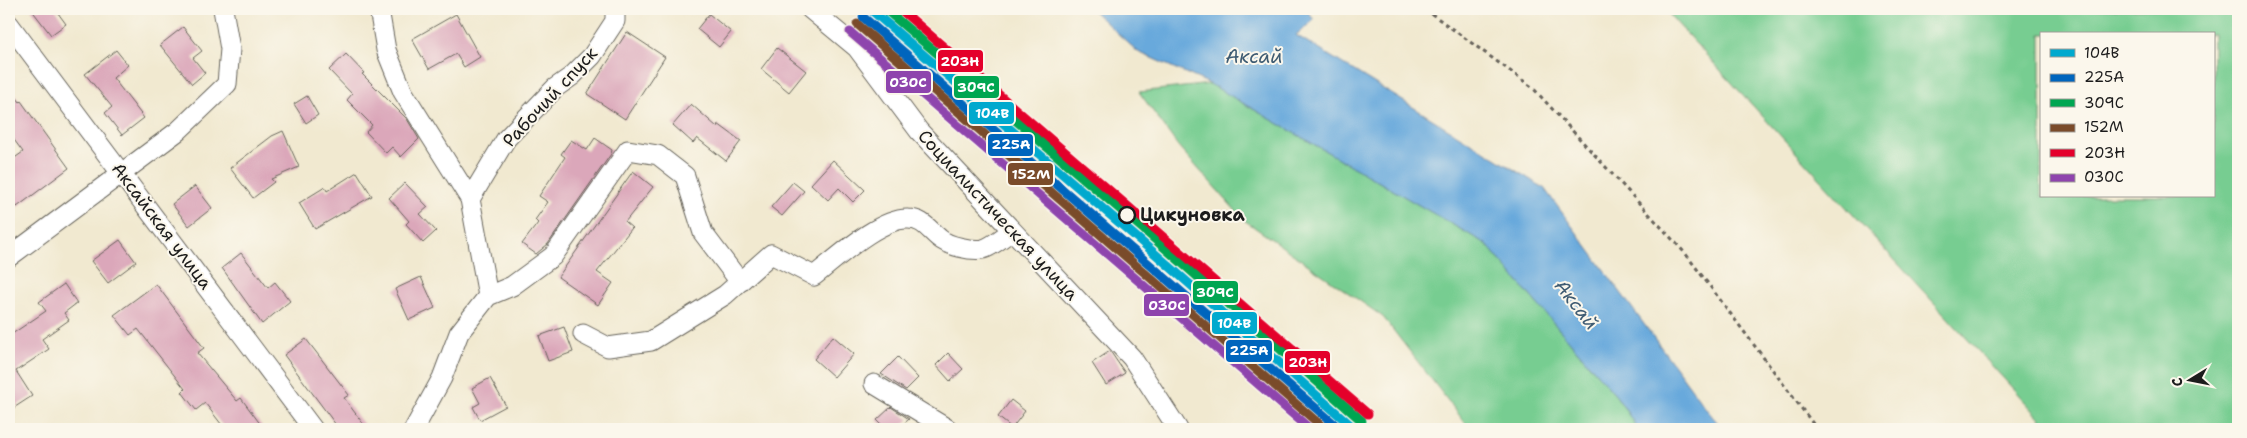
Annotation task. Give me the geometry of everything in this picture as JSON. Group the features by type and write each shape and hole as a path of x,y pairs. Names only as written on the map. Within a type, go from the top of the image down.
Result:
{"street":[{"path":"9,257 178,131 227,84 230,48 223,9"},
{"path":"379,9 386,50 403,92 470,200 488,296"},
{"name":"Рабочий спуск","path":"470,200 506,139 555,88 572,76 592,56 615,21 616,9"},
{"name":"Социалистическая улица","path":"810,9 856,48 919,132 1132,358 1178,429"},
{"name":"Аксайская улица","path":"9,24 313,429"},
{"path":"414,429 442,378 459,333 488,296 512,286 554,256 628,150 658,155 685,176 703,233 740,282"},
{"path":"583,334 608,347 651,342 725,295 771,254 814,276 877,228 907,218 924,223 939,239 948,245 970,248 983,249 1012,231"},
{"path":"874,384 948,429"}],"path":[{"path":"1425,9 1532,87 1685,253 1817,429"}],"green space":[{"path":"1664,9 2238,9 2238,429 2050,429"},
{"path":"1210,84 1486,244 1617,397 1638,429 1470,429 1383,317 1244,220 1178,146 1139,92"}],"water":[{"name":"Аксай","path":"1091,9 1306,9 1314,20 1296,35 1544,188 1707,410 1723,429 1638,429 1617,397 1486,244 1210,84 1138,52"}],"building":[{"path":"31,9 55,9 66,24 51,35"},
{"path":"456,14 480,57 464,67 456,54 429,69 412,39"},
{"path":"709,14 731,32 719,47 697,29"},
{"path":"183,27 202,51 193,58 205,73 192,84 160,45"},
{"path":"627,32 665,57 625,119 587,94"},
{"path":"777,48 806,71 789,92 761,69"},
{"path":"116,50 128,65 113,78 144,118 122,135 105,113 112,107 85,74"},
{"path":"346,54 364,73 362,74 407,119 419,139 401,157 392,147 386,153 366,132 372,125 347,100 352,94 329,70"},
{"path":"9,88 21,101 69,168 17,207 9,195 9,162 23,152 9,133"},
{"path":"307,96 318,115 306,123 294,104"},
{"path":"691,104 717,127 718,124 741,141 726,161 697,138 693,143 673,125"},
{"path":"283,131 299,167 271,179 274,182 253,198 230,168 272,136"},
{"path":"595,138 612,150 611,154 548,244 536,254 522,244 538,223 535,220 548,202 539,196 565,157 561,154 571,140 587,150"},
{"path":"833,160 865,190 853,202 839,188 828,200 811,184"},
{"path":"633,171 653,187 625,222 632,228 597,272 613,283 598,305 558,277"},
{"path":"357,172 372,196 315,229 299,203 325,187 327,191"},
{"path":"793,182 804,191 782,216 771,207"},
{"path":"405,183 428,207 420,214 436,231 423,243 406,224 409,221 389,198"},
{"path":"195,186 212,208 189,226 172,204"},
{"path":"120,240 136,262 108,283 91,261"},
{"path":"241,253 268,288 275,282 290,301 262,324 222,268"},
{"path":"421,277 435,308 409,320 395,289"},
{"path":"64,284 77,303 64,313 69,320 42,339 49,349 16,371 32,396 9,411 9,336 46,311 39,302"},
{"path":"156,284 204,348 197,353 237,401 241,398 264,429 225,429 205,403 196,410 182,392 185,389 138,329 130,335 114,315"},
{"path":"564,327 573,352 548,361 539,336"},
{"path":"833,336 854,354 834,377 814,359"},
{"path":"306,339 349,395 344,398 367,429 339,429 284,355"},
{"path":"1110,351 1125,373 1106,385 1092,363"},
{"path":"948,353 963,369 950,381 936,365"},
{"path":"898,357 918,378 906,390 881,374"},
{"path":"490,378 506,406 480,420 473,407 480,403 472,388"},
{"path":"1011,400 1025,411 1012,428 998,417"},
{"path":"891,407 909,419 898,429 886,429 877,420"}],"transit line":[{"name":"104В","path":"870,9 1136,237 1355,429"},
{"name":"309С","path":"885,9 1143,229 1362,421"},
{"name":"203Н","path":"900,9 1368,414"},
{"name":"225А","path":"863,17 1340,429"},
{"name":"152М","path":"857,24 1325,429"},
{"name":"030C","path":"850,32 1310,429"}],"place":[{"name":"Цикуновка","path":"1127,215"}]}
